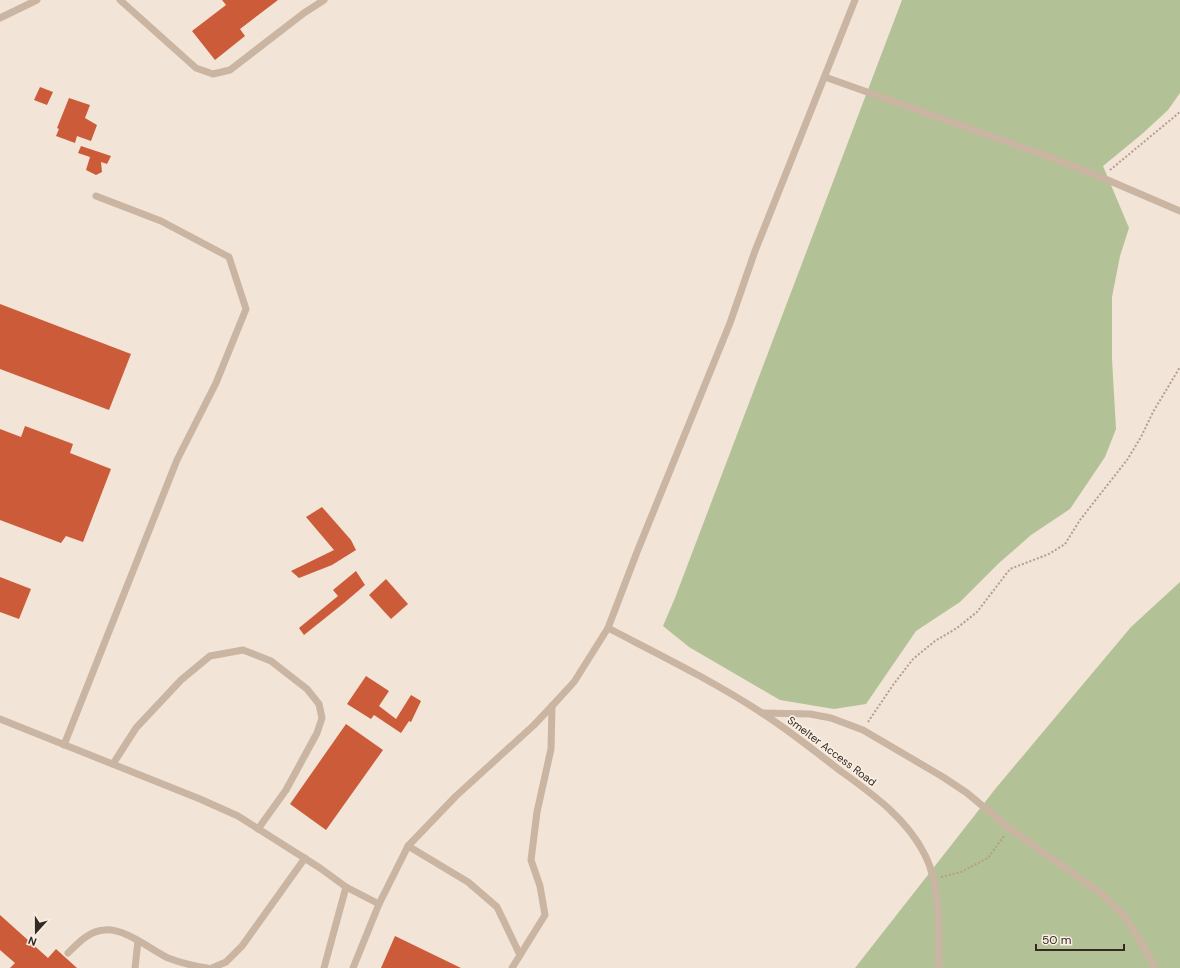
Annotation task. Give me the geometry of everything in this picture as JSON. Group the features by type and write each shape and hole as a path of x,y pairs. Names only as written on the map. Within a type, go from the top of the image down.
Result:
{"lane":[{"path":"0,18 38,0"},
{"path":"120,0 196,68 213,74 230,70 304,13 324,0"},
{"path":"353,968 379,904 408,846 456,796 552,706 574,682 608,628 637,552 730,323 755,251 855,0"},
{"path":"825,77 1044,154 1180,211"},
{"path":"64,745 177,460 216,383 246,309 229,257 161,221 96,196"},
{"name":"Smelter Access Road","path":"608,628 702,678 762,713 855,781 893,813 914,834 926,856 933,879 939,931 939,968"},
{"path":"113,764 136,728 181,680 210,656 243,650 271,661 307,690 319,704 322,718 317,733 286,790 258,829"},
{"path":"512,968 545,915 540,886 531,860 537,812 551,749 552,706"},
{"path":"762,713 810,714 831,718 862,730 943,777 967,793 1009,828 1102,894 1123,914 1155,968"},
{"path":"0,719 238,816 346,886 379,904"},
{"path":"408,846 468,882 497,907 520,955"},
{"path":"212,968 226,962 242,946 305,858"},
{"path":"324,968 346,886"},
{"path":"68,953 77,944 91,934 104,930 119,932 169,958 191,966 207,968"},
{"path":"135,968 138,941"}],"path":[{"path":"1103,178 1124,158 1180,112"},
{"path":"862,730 913,659 935,640 957,628 977,612 1010,569 1049,554 1065,544 1080,520 1127,460 1141,437 1153,412 1180,368"},
{"path":"933,879 961,872 988,858 1009,828"}],"green space":[{"path":"902,0 1180,0 1180,93 1168,110 1142,134 1103,166 1129,228 1120,256 1112,297 1112,359 1116,429 1105,457 1070,509 1031,535 999,563 960,602 916,631 866,704 834,709 780,700 689,647 663,626 675,598"},
{"path":"1180,582 1180,968 855,968 996,788 1131,627"}],"building":[{"path":"222,0 278,0 240,29 245,36 215,60 192,31 226,5"},
{"path":"40,87 53,92 47,105 34,100"},
{"path":"69,98 90,105 85,118 97,125 91,141 77,136 75,143 56,136 59,129 57,128"},
{"path":"81,146 111,156 107,164 101,162 102,172 96,175 86,170 90,157 78,153"},
{"path":"0,304 131,354 109,410 0,369"},
{"path":"25,426 73,444 70,453 111,469 83,542 66,536 61,543 0,520 0,429 21,437"},
{"path":"322,507 351,540 356,550 332,565 299,578 291,571 334,550 306,517"},
{"path":"356,571 365,585 304,635 299,628 338,596 333,590"},
{"path":"0,577 31,589 19,619 0,612"},
{"path":"386,579 408,604 391,619 369,595"},
{"path":"366,676 389,691 379,706 396,719 411,695 421,701 411,722 409,721 401,733 374,715 371,719 347,704"},
{"path":"346,724 383,750 326,830 290,804"},
{"path":"0,915 48,958 56,949 77,968 10,968 15,963 0,950"},
{"path":"395,936 461,968 381,968"}]}
